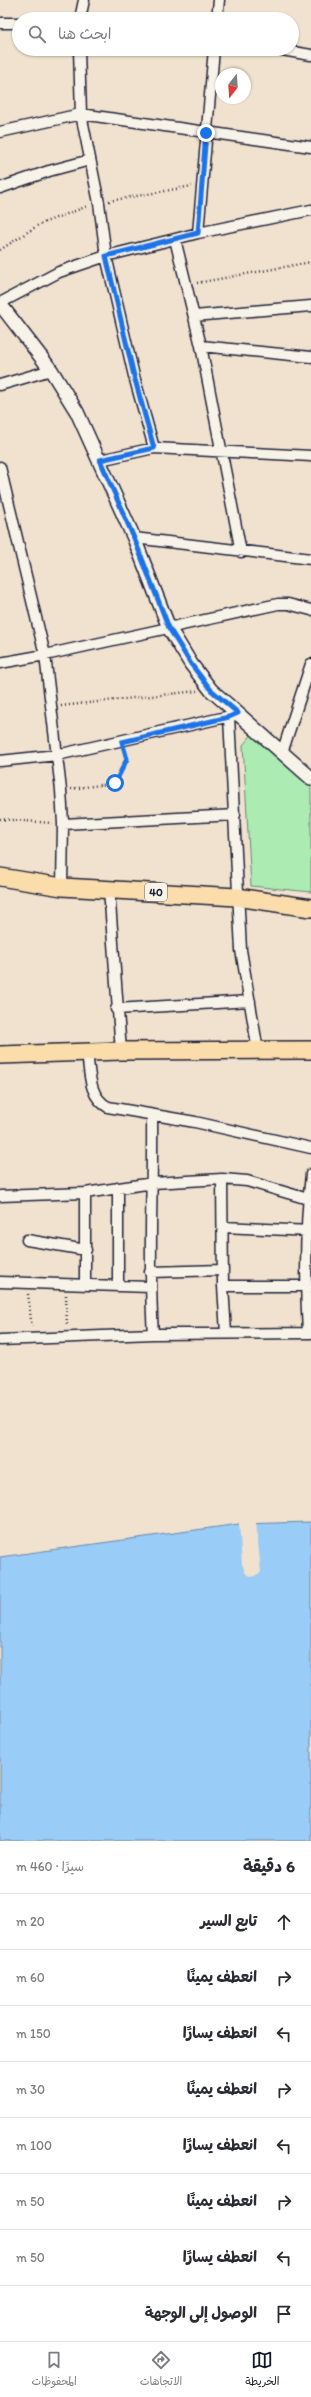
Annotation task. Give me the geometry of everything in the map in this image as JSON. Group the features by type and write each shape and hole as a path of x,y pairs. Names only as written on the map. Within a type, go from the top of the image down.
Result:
{"highway":[{"name":"40","path":"0,877 62,887 237,897 311,908"},
{"path":"0,1055 121,1051 311,1050"}],"street":[{"path":"81,12 84,0"},
{"path":"218,12 219,0"},
{"path":"0,23 12,23"},
{"path":"299,53 311,55"},
{"path":"79,56 81,114 99,203 106,256 134,376 154,448"},
{"path":"198,233 213,56"},
{"path":"0,132 81,114 311,147"},
{"path":"0,188 49,171 90,160"},
{"path":"311,210 198,233 106,256 52,275 0,303 51,370 77,412 134,538 169,628 191,664 211,690 234,715 282,752 311,778"},
{"path":"176,239 201,346 220,452 241,552"},
{"path":"194,316 311,306"},
{"path":"201,346 311,357"},
{"path":"0,384 51,370"},
{"path":"100,460 154,448 311,456"},
{"path":"0,467 45,656 61,790 63,824 62,887"},
{"path":"134,538 241,552 311,559"},
{"path":"0,663 45,656 278,604 288,604 311,610"},
{"path":"282,752 311,664"},
{"path":"0,762 57,755 122,742 234,715"},
{"path":"234,715 237,897 241,950 258,1051"},
{"path":"63,824 235,815"},
{"path":"109,889 116,1009 121,1051"},
{"path":"116,1009 250,1001"},
{"path":"87,1052 92,1088 99,1102 108,1107 209,1125 311,1148"},
{"path":"152,1116 153,1183 150,1287 153,1334"},
{"path":"0,1340 153,1334 310,1333 308,1286 308,1199 311,1174"},
{"path":"222,1180 223,1286 226,1333"},
{"path":"0,1196 85,1193 153,1183 222,1180 253,1182 308,1199"},
{"path":"118,1188 118,1286"},
{"path":"85,1193 85,1285"},
{"path":"223,1227 309,1231"},
{"path":"27,1240 86,1250"},
{"path":"150,1272 223,1270"},
{"path":"0,1282 150,1287"},
{"path":"223,1286 308,1286"}],"path":[{"path":"0,250 40,224 99,203 201,185"},
{"path":"186,284 311,262"},
{"path":"52,707 211,690"},
{"path":"61,790 115,783 127,759 122,742"},
{"path":"0,819 63,824"},
{"path":"27,1283 33,1339"},
{"path":"65,1285 67,1337"}],"green space":[{"path":"254,732 311,783 311,892 251,886 243,745"}],"water":[{"path":"311,1522 311,1841 0,1841 0,1557 239,1524"}],"pier":[{"path":"239,1522 256,1522 261,1572 253,1577 246,1574 242,1564"}],"route":[{"path":"115,783 127,759 122,742 229,717 238,713 211,690 191,664 169,628 134,538 100,460 154,448 134,376 106,256 198,233 206,133"}]}
